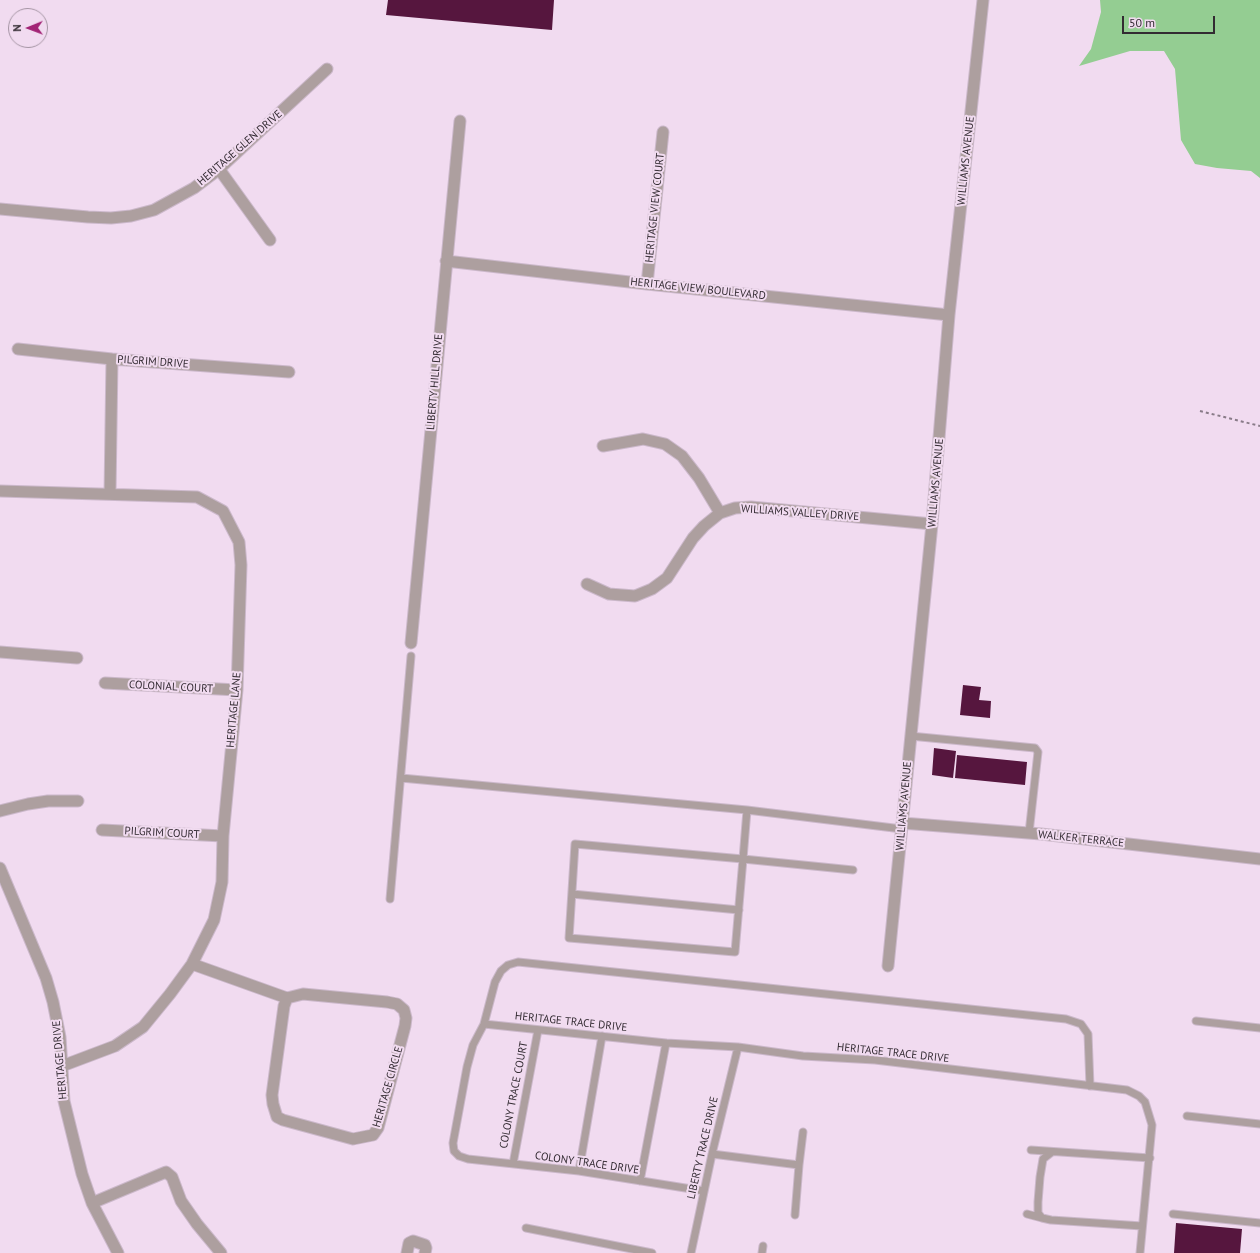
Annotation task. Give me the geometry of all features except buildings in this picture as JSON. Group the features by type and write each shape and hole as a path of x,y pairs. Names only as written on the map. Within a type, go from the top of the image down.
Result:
{"street":[{"name":"WILLIAMS AVENUE","path":"888,966 932,524 949,315 983,0"},
{"name":"HERITAGE GLEN DRIVE","path":"0,209 88,217 131,216 154,210 194,188 219,169 327,69"},
{"name":"LIBERTY HILL DRIVE","path":"411,643 460,121"},
{"name":"HERITAGE VIEW COURT","path":"648,284 663,132"},
{"path":"219,169 270,240"},
{"name":"HERITAGE VIEW BOULEVARD","path":"446,261 648,284 949,315"},
{"name":"PILGRIM DRIVE","path":"18,349 112,359 289,372"},
{"path":"110,494 112,359"},
{"path":"604,446 643,439 665,444 682,456 699,478 720,513"},
{"name":"HERITAGE LANE","path":"0,491 197,497 223,511 239,542 241,565 237,690 223,836 222,882 214,920 192,964 143,1027 115,1046 62,1066"},
{"name":"WILLIAMS VALLEY DRIVE","path":"587,584 609,594 635,596 652,589 667,578 693,538 720,513 735,508 751,507 932,524"},
{"path":"0,652 77,658"},
{"name":"COLONIAL COURT","path":"105,683 237,690"},
{"path":"0,811 48,801 78,801"},
{"name":"WALKER TERRACE","path":"902,826 1029,833 1260,859"},
{"name":"PILGRIM COURT","path":"102,830 223,836"},
{"name":"HERITAGE DRIVE","path":"0,868 46,978 53,1002 60,1037 64,1101 71,1135 92,1203 118,1253"},
{"path":"192,964 287,998"},
{"name":"HERITAGE CIRCLE","path":"303,994 387,1002 397,1004 404,1010 406,1018 405,1026 378,1128 373,1135 353,1139 277,1117 272,1095 284,1006 287,998 303,994"},
{"path":"92,1203 166,1172 172,1177 181,1201 221,1253"},
{"path":"407,1253 409,1243 414,1241 424,1245 426,1248 425,1253"}],"lane":[{"path":"390,899 410,656"},
{"path":"910,736 1036,748 1038,752 1029,833"},
{"path":"401,778 902,826"},
{"path":"747,810 743,858 739,910 735,952 569,938 576,844 743,858 853,870"},
{"path":"572,894 739,910"},
{"path":"484,1024 495,982 501,971 508,965 518,962 1066,1018 1081,1024 1088,1034 1090,1086"},
{"path":"1196,1021 1260,1028"},
{"name":"HERITAGE TRACE DRIVE","path":"484,1024 666,1043 738,1047 803,1056 876,1060 1127,1090 1139,1096 1145,1102 1152,1126 1140,1253"},
{"name":"COLONY TRACE DRIVE","path":"484,1024 473,1045 467,1067 453,1143 454,1151 459,1156 468,1159 579,1171 704,1191"},
{"name":"COLONY TRACE COURT","path":"512,1164 538,1030"},
{"path":"579,1171 602,1036"},
{"path":"640,1181 666,1043"},
{"name":"LIBERTY TRACE DRIVE","path":"692,1253 712,1154 738,1047"},
{"path":"1187,1116 1260,1124"},
{"path":"795,1214 803,1132"},
{"path":"1031,1150 1150,1158"},
{"path":"1042,1218 1038,1213 1040,1177 1043,1159 1052,1152"},
{"path":"712,1154 799,1165"},
{"path":"1027,1214 1042,1218 1142,1226"},
{"path":"1173,1214 1260,1223"},
{"path":"526,1228 652,1253"}],"path":[{"path":"1200,412 1260,426"}],"green space":[{"path":"1100,0 1260,0 1260,178 1251,171 1217,168 1195,164 1181,140 1175,69 1164,51 1130,51 1079,66 1091,49 1101,12"}]}
